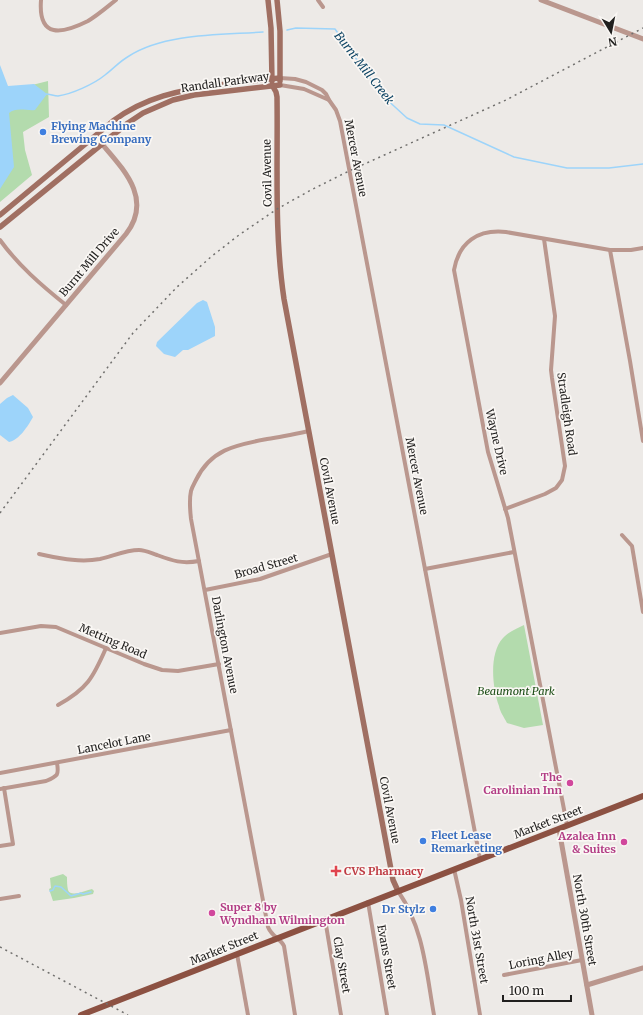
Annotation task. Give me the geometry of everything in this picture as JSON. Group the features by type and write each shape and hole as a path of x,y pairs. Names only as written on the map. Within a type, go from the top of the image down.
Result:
{"main road":[{"path":"268,0 271,28 272,85"},
{"path":"276,92 280,85 280,31 277,0"},
{"name":"Randall Parkway","path":"0,215 119,117 133,108 167,94 191,89 280,78"},
{"name":"Covil Avenue","path":"272,85 276,92 278,235 280,266 287,318 393,880 398,891"},
{"name":"Randall Parkway","path":"0,227 135,118 152,109 173,100 194,95 280,85"},
{"name":"Market Street","path":"81,1015 643,796"}],"street":[{"path":"41,0 41,14 43,22 51,29 59,31 70,29 89,20 116,0"},
{"path":"318,0 323,7"},
{"path":"541,0 643,39"},
{"name":"Mercer Avenue","path":"280,78 295,79 312,84 326,94 336,110 340,121 480,859"},
{"path":"280,85 304,88 329,100"},
{"path":"96,136 102,144"},
{"name":"Burnt Mill Drive","path":"0,383 128,230 136,214 136,200 130,180 124,169 102,144"},
{"name":"Wayne Drive","path":"567,825 505,509 488,452 454,270 462,249 468,242 482,233 500,231 610,250 631,250 643,248"},
{"name":"Stradleigh Road","path":"505,509 554,489 562,480 565,469 552,378 551,363 555,316 544,239"},
{"path":"0,240 23,268 66,305"},
{"path":"610,250 643,441"},
{"name":"Darlington Avenue","path":"295,1015 284,946 275,939 268,928 191,519 190,502 191,490 198,475 207,462 228,448 241,444 309,431"},
{"path":"622,535 632,546 643,612"},
{"path":"39,554 66,560 82,561 140,550 175,562 187,563 199,561"},
{"path":"425,569 514,552"},
{"name":"Broad Street","path":"205,590 260,579 332,554"},
{"name":"Metting Road","path":"0,633 35,627 49,626 60,628 148,666 169,671 219,664"},
{"path":"58,706 90,681 106,648"},
{"name":"Lancelot Lane","path":"0,773 231,730"},
{"path":"0,846 14,844 2,788 46,781 53,778 57,776 58,773 57,763"},
{"name":"North 30th Street","path":"558,828 592,1015"},
{"name":"North 31st Street","path":"454,869 462,905 480,1015"},
{"path":"398,891 411,914 420,937 434,1015"},
{"path":"0,898 19,896"},
{"name":"Evans Street","path":"368,902 387,1015"},
{"name":"Clay Street","path":"325,919 341,1015"},
{"path":"237,954 248,1015"},
{"name":"Loring Alley","path":"504,975 582,960"},
{"path":"587,984 643,968"}],"green space":[{"path":"48,81 49,117 23,132 25,150 32,175 0,202 0,93"},
{"name":"Beaumont Park","path":"524,625 543,725 524,728 507,723 502,714 493,680 493,670 495,652 503,638 513,630"},
{"path":"63,874 67,877 68,890 70,892 79,893 92,889 94,891 93,894 53,901 49,889 51,888 50,878"}],"water":[{"path":"0,65 8,86 34,84 47,94 35,110 15,110 9,113 14,167 0,189"},
{"path":"203,300 207,302 215,327 215,336 188,350 183,350 175,357 164,354 156,346 157,342 197,303"},
{"path":"13,395 28,408 33,417 20,436 9,442 0,435 0,404"}],"waterway":[{"name":"Burnt Mill Creek","path":"287,30 296,28 335,29 383,96 407,118 420,124 444,125 514,157 567,168 609,168 643,164"},
{"name":"Burnt Mill Creek","path":"46,94 58,96 83,88 108,73 129,56 143,48 159,43 194,36 263,32"},
{"path":"50,891 53,890 55,886 61,887 71,896 91,892"}],"railway":[{"path":"0,513 133,333 177,287 212,256 239,235 277,209 311,190 349,171 506,100 643,28"},
{"path":"0,947 128,1015"}],"place":[{"name":"Flying Machine Brewing Company","path":"43,132"},
{"name":"The Carolinian Inn","path":"570,783"},
{"name":"Fleet Lease Remarketing","path":"423,841"},
{"name":"Azalea Inn & Suites","path":"624,842"},
{"name":"CVS Pharmacy","path":"336,871"},
{"name":"Dr Stylz","path":"433,909"},
{"name":"Super 8 by Wyndham Wilmington","path":"212,913"}]}
